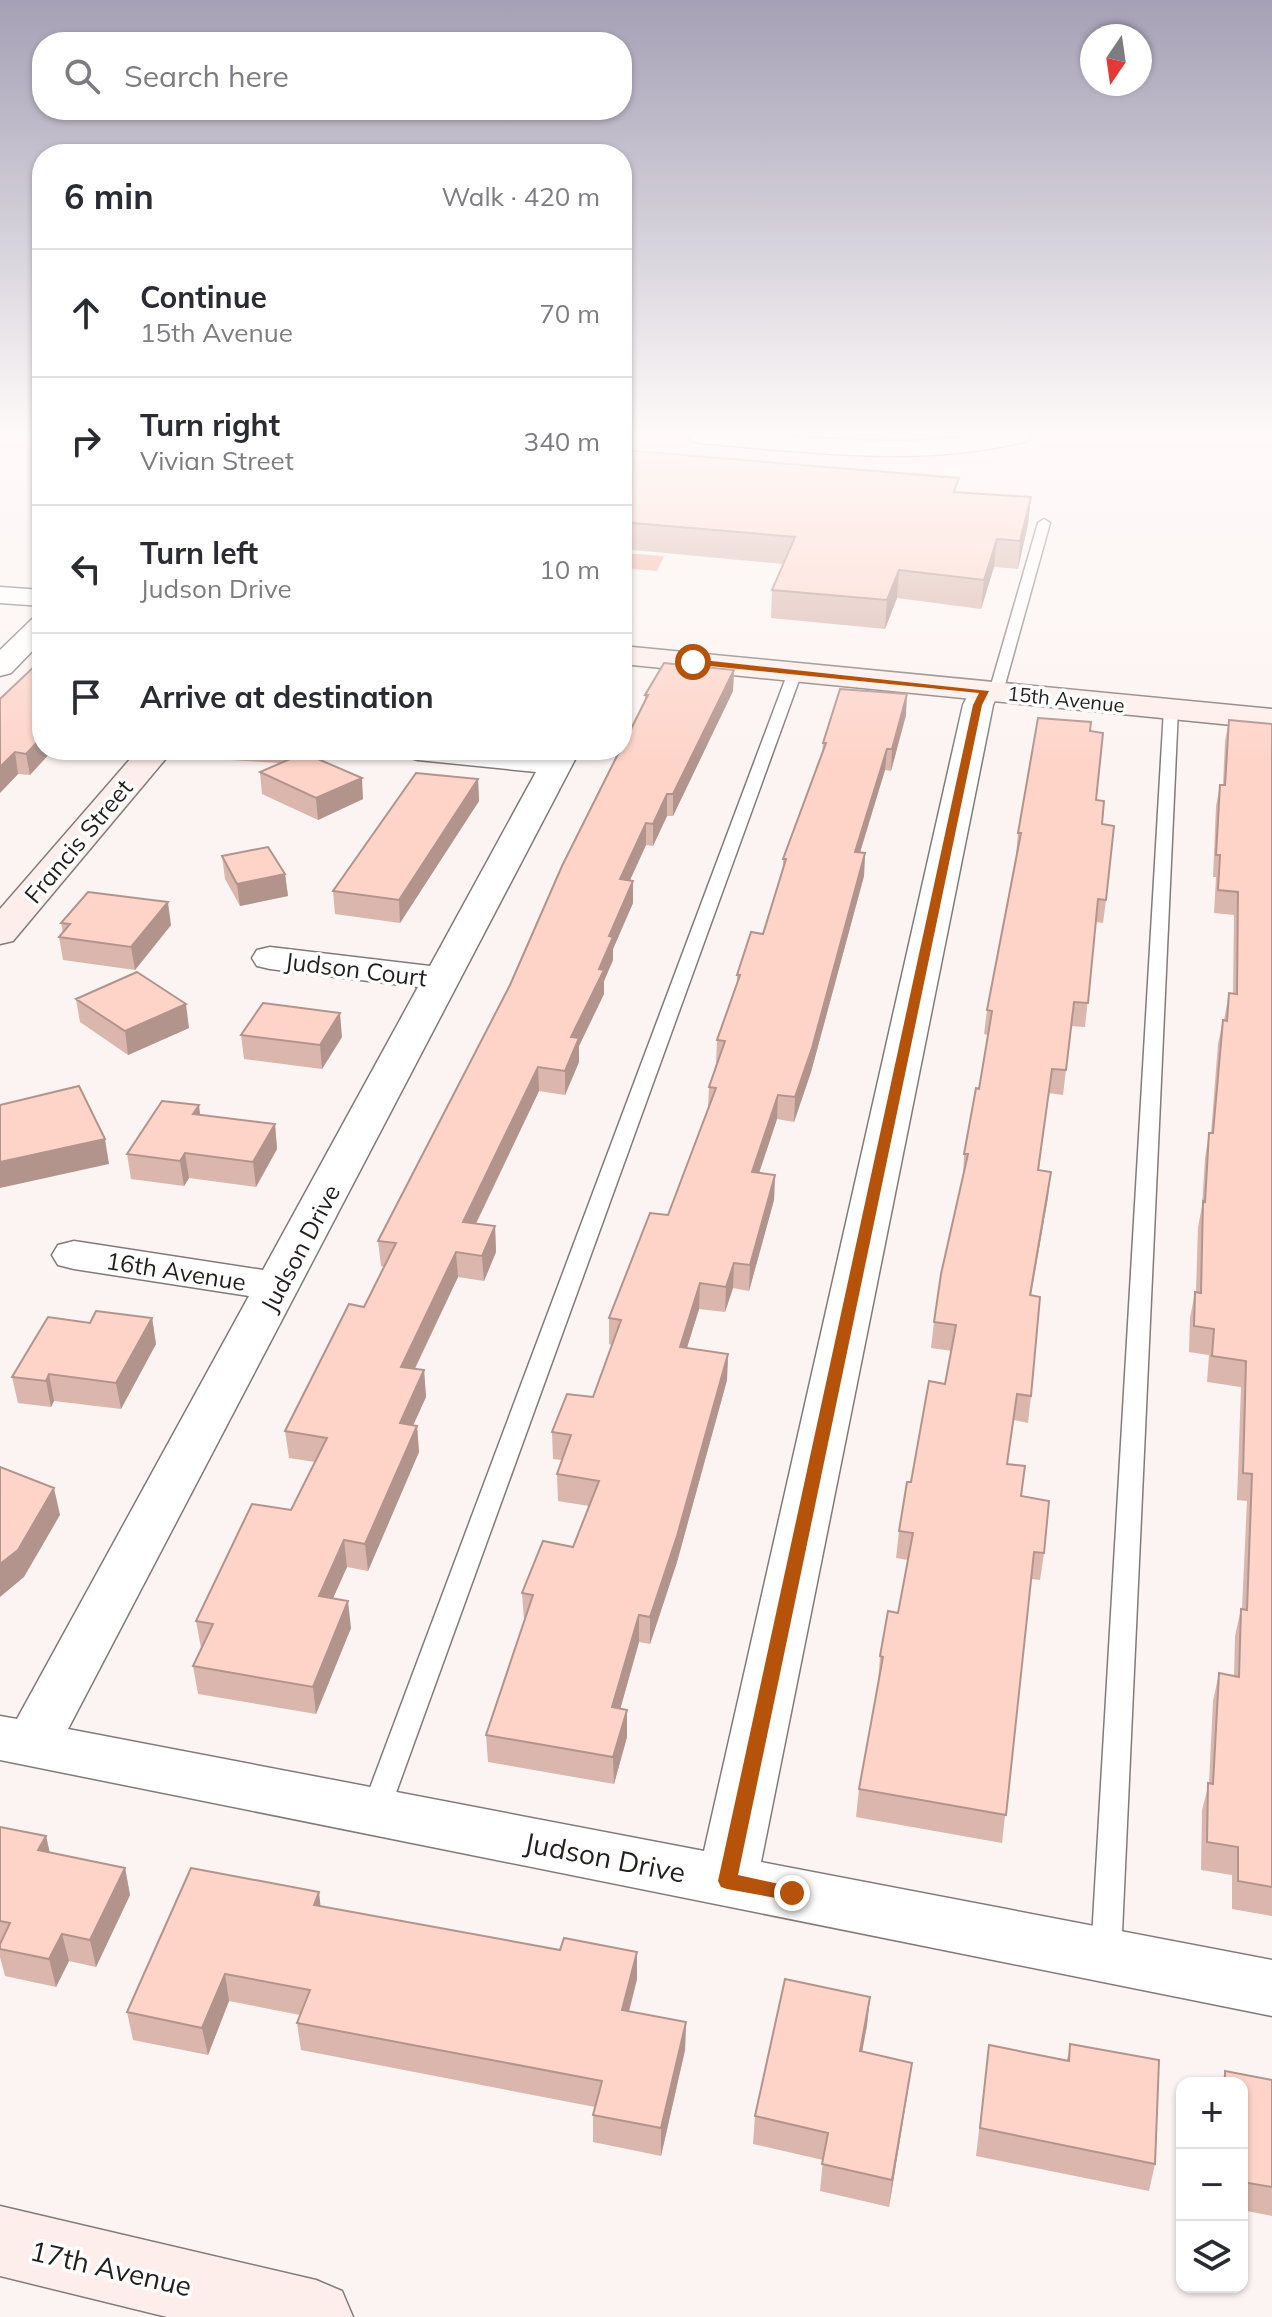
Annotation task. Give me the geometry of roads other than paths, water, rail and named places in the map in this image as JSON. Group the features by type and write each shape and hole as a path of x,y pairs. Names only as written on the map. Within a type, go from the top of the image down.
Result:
{"street":[{"path":"0,595 32,597"},
{"path":"0,667 32,635"},
{"name":"15th Avenue","path":"632,656 1272,719"},
{"path":"727,1881 978,705 990,691"},
{"name":"Francis Street","path":"0,933 147,760"},
{"name":"Judson Drive","path":"558,760 279,1287 16,1741 1272,1988"},
{"name":"Judson Court","path":"270,958 442,979"},
{"name":"16th Avenue","path":"74,1255 279,1287"},
{"name":"17th Avenue","path":"0,2241 286,2313"}],"lane":[{"path":"990,691 1037,544"},
{"path":"375,1812 795,672"},
{"path":"1106,1956 1171,709"}]}
